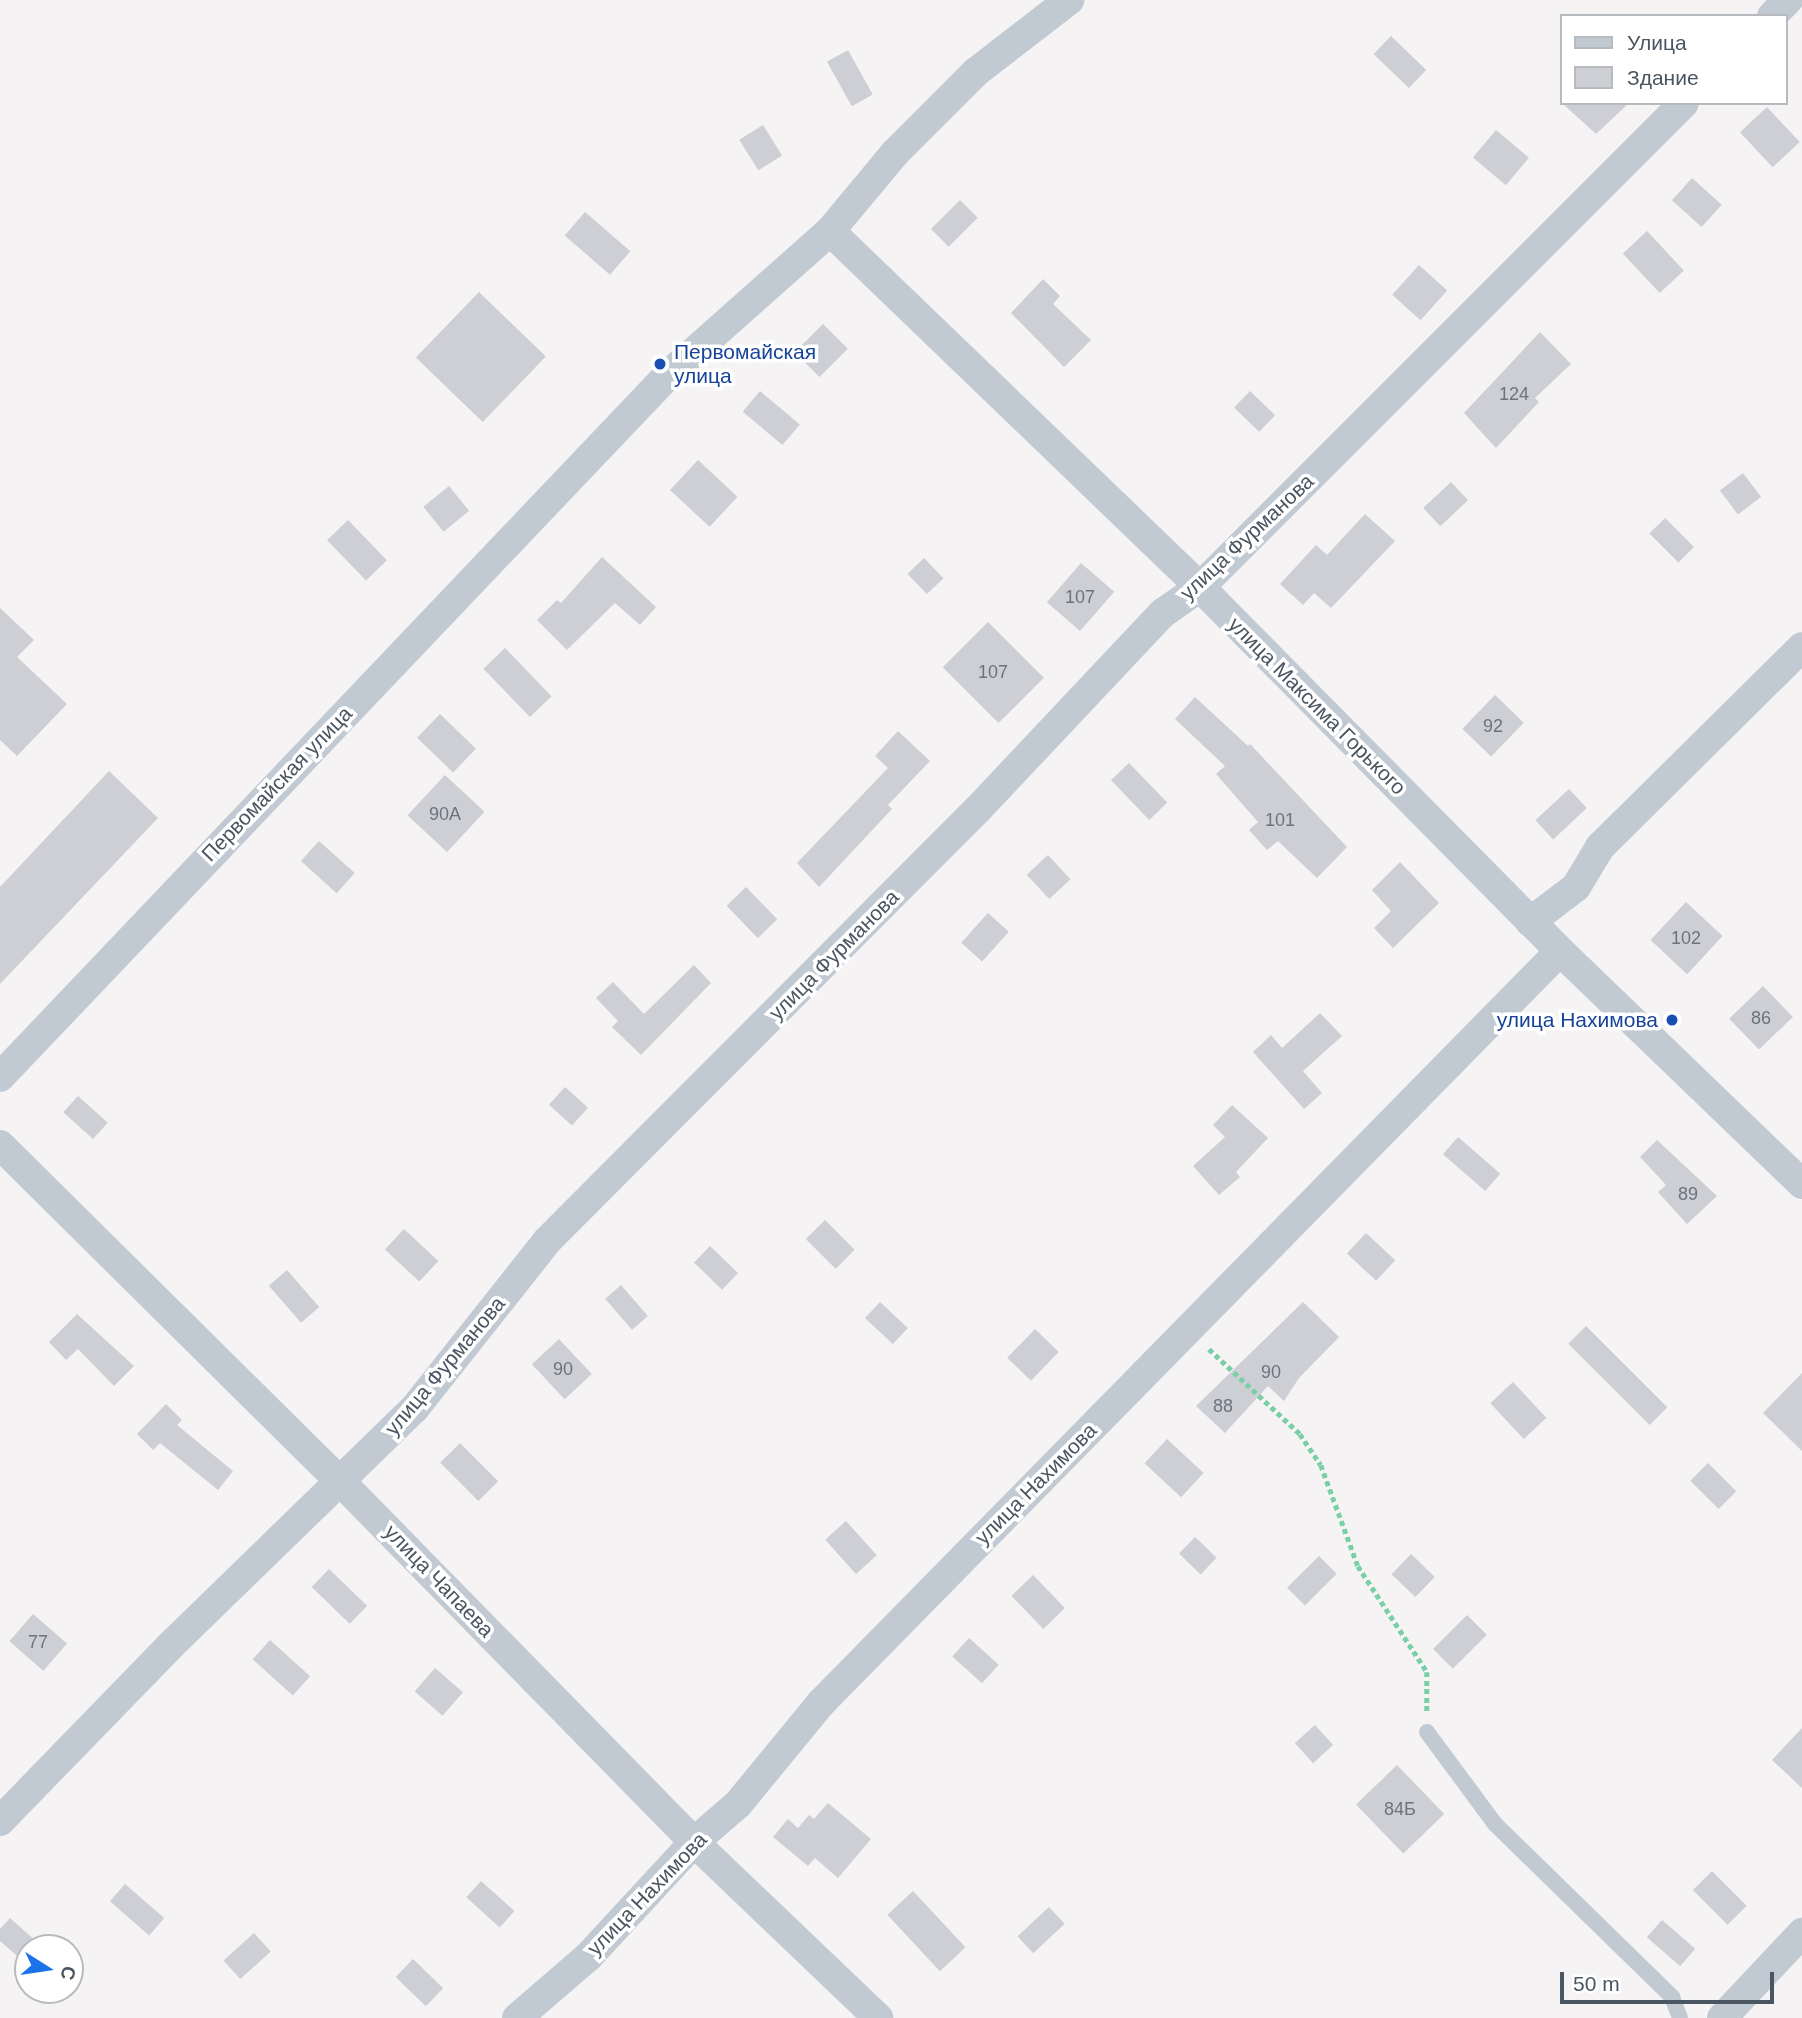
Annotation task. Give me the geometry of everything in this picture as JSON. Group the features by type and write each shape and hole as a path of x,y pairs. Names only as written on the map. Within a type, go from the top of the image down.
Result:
{"street":[{"name":"Первомайская улица","path":"0,1077 669,374 830,232 895,153 976,72 1069,0"},
{"path":"1774,14 1788,0"},
{"name":"улица Фурманова","path":"0,1821 169,1647 342,1483 414,1409 547,1241 978,809 1163,613 1200,587 1682,105"},
{"name":"улица Максима Горького","path":"830,232 1200,587 1560,951 1802,1184"},
{"path":"1531,922 1576,887 1600,847 1802,647"},
{"name":"улица Нахимова","path":"517,2018 588,1956 694,1842 738,1804 791,1745 821,1703 1560,951"},
{"name":"улица Чапаева","path":"0,1145 342,1483 694,1842 878,2018"},
{"path":"1722,2018 1802,1933"}],"lane":[{"path":"1427,1732 1495,1824 1672,1997 1680,2018"}],"path":[{"path":"1188,1330 1300,1434 1321,1465 1357,1566 1427,1672 1427,1732"}],"building":[{"path":"1391,36 1426,70 1409,88 1374,54"},
{"path":"848,50 873,95 852,106 827,62"},
{"path":"1564,105 1627,105 1596,134"},
{"path":"1767,107 1800,142 1773,167 1740,132"},
{"path":"763,125 782,156 758,170 739,140"},
{"path":"1496,130 1529,158 1506,185 1473,158"},
{"path":"1692,178 1722,205 1702,227 1672,200"},
{"path":"960,200 978,218 949,247 931,229"},
{"path":"585,212 630,251 610,275 565,235"},
{"path":"1647,231 1684,270 1660,293 1623,254"},
{"path":"1419,265 1447,290 1420,320 1392,295"},
{"path":"1043,279 1060,296 1053,304 1091,340 1064,367 1011,313"},
{"path":"479,292 546,357 483,422 416,357"},
{"path":"823,324 848,349 819,377 795,352"},
{"path":"1540,332 1571,364 1535,398 1539,402 1496,448 1464,413"},
{"path":"760,391 800,424 782,445 743,412"},
{"path":"1250,391 1275,415 1259,432 1234,408"},
{"path":"698,460 737,497 710,527 670,490"},
{"path":"1743,473 1761,497 1738,514 1720,490"},
{"path":"1451,482 1468,500 1440,526 1423,508"},
{"path":"449,486 469,511 443,532 423,507"},
{"path":"1365,514 1395,541 1331,608 1314,593 1303,605 1280,584 1316,545 1327,555"},
{"path":"1665,518 1694,547 1678,563 1649,534"},
{"path":"348,520 387,560 366,580 327,540"},
{"path":"602,557 656,607 640,625 615,603 567,650 537,620 557,600 561,603"},
{"path":"924,558 943,578 927,594 907,574"},
{"path":"1081,563 1114,592 1080,631 1047,602"},
{"path":"0,608 34,640 17,657 67,704 17,756 0,740"},
{"path":"988,622 1044,678 999,723 943,667"},
{"path":"505,648 552,696 530,717 483,669"},
{"path":"1495,695 1524,723 1491,757 1462,729"},
{"path":"1195,697 1248,746 1250,744 1347,847 1317,878 1278,841 1267,850 1249,830 1258,822 1216,774 1225,766 1175,719"},
{"path":"440,714 476,749 453,772 417,738"},
{"path":"898,731 930,761 888,805 892,809 819,887 797,863 888,768 875,756"},
{"path":"1129,763 1167,803 1149,820 1111,780"},
{"path":"109,771 158,818 0,984 0,887"},
{"path":"445,775 484,812 447,852 407,815"},
{"path":"1569,789 1587,808 1553,839 1535,820"},
{"path":"319,841 355,873 337,893 301,861"},
{"path":"1048,855 1071,879 1049,899 1027,875"},
{"path":"1400,862 1439,903 1393,948 1374,928 1391,911 1372,890"},
{"path":"746,887 777,919 758,938 727,906"},
{"path":"1686,902 1723,936 1687,974 1651,940"},
{"path":"988,913 1009,932 982,961 961,943"},
{"path":"694,965 711,983 641,1055 612,1027 618,1021 596,998 613,982 644,1014"},
{"path":"1763,986 1793,1017 1759,1050 1729,1019"},
{"path":"1320,1013 1342,1036 1303,1071 1322,1093 1304,1109 1253,1052 1271,1035 1282,1048"},
{"path":"565,1087 588,1108 572,1126 549,1105"},
{"path":"78,1096 108,1123 93,1139 63,1112"},
{"path":"1232,1105 1268,1138 1236,1172 1240,1177 1219,1195 1193,1166 1225,1137 1213,1125"},
{"path":"1458,1137 1500,1174 1485,1191 1443,1154"},
{"path":"1657,1140 1717,1196 1687,1224 1658,1192 1666,1185 1640,1157"},
{"path":"825,1220 855,1250 836,1269 806,1239"},
{"path":"404,1229 438,1261 419,1282 385,1249"},
{"path":"1366,1233 1395,1260 1376,1281 1347,1253"},
{"path":"710,1246 738,1273 722,1290 694,1263"},
{"path":"287,1270 319,1307 301,1323 269,1286"},
{"path":"621,1285 648,1316 632,1330 605,1299"},
{"path":"880,1302 908,1328 893,1344 865,1318"},
{"path":"1303,1302 1339,1337 1299,1378 1284,1401 1268,1386 1225,1433 1196,1406"},
{"path":"77,1314 134,1366 114,1386 78,1349 66,1360 49,1342"},
{"path":"1586,1326 1667,1407 1650,1425 1568,1344"},
{"path":"1035,1329 1059,1352 1031,1381 1007,1358"},
{"path":"559,1339 592,1374 565,1399 532,1364"},
{"path":"1802,1373 1802,1451 1763,1413"},
{"path":"1513,1382 1546,1418 1524,1439 1490,1403"},
{"path":"166,1404 182,1420 177,1425 233,1471 218,1490 160,1443 153,1450 137,1434"},
{"path":"1167,1439 1204,1473 1181,1497 1144,1463"},
{"path":"460,1443 498,1481 478,1501 440,1463"},
{"path":"1708,1463 1736,1491 1719,1509 1690,1481"},
{"path":"846,1521 877,1555 856,1574 825,1540"},
{"path":"1195,1537 1217,1558 1201,1574 1179,1554"},
{"path":"1411,1554 1435,1577 1415,1597 1392,1574"},
{"path":"1319,1556 1337,1574 1305,1605 1287,1588"},
{"path":"329,1569 367,1606 350,1624 312,1587"},
{"path":"1033,1575 1065,1608 1043,1629 1011,1596"},
{"path":"33,1614 67,1644 43,1671 9,1641"},
{"path":"1467,1615 1487,1635 1453,1669 1433,1649"},
{"path":"969,1638 999,1665 982,1683 952,1657"},
{"path":"270,1640 310,1676 293,1695 253,1659"},
{"path":"435,1668 463,1692 443,1716 415,1691"},
{"path":"1315,1725 1333,1745 1313,1763 1295,1743"},
{"path":"1802,1728 1802,1788 1772,1760"},
{"path":"1397,1765 1444,1814 1403,1854 1356,1805"},
{"path":"828,1803 871,1839 838,1878 815,1858 808,1866 773,1837 788,1819 798,1828 809,1815 814,1819"},
{"path":"1712,1871 1747,1906 1728,1925 1693,1890"},
{"path":"481,1881 514,1911 500,1927 466,1897"},
{"path":"125,1884 164,1918 149,1935 110,1901"},
{"path":"913,1891 966,1947 940,1971 887,1915"},
{"path":"1049,1907 1065,1924 1033,1953 1018,1936"},
{"path":"10,1918 28,1934 14,1934 14,1953 0,1941 0,1929"},
{"path":"1662,1920 1695,1949 1680,1966 1647,1937"},
{"path":"254,1933 271,1952 240,1979 224,1960"},
{"path":"413,1959 443,1988 426,2006 396,1977"}],"place":[{"name":"Первомайская улица","path":"660,364"},
{"name":"улица Нахимова","path":"1672,1020"}]}
